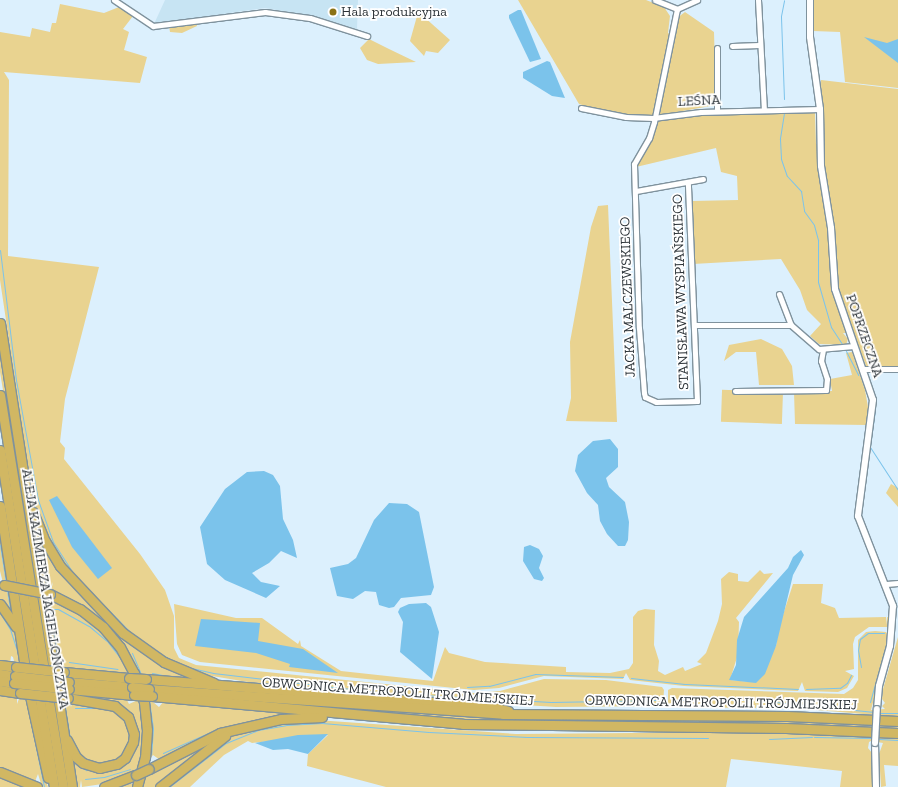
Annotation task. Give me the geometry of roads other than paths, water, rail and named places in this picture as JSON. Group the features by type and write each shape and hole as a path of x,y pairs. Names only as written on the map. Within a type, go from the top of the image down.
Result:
{"highway":[{"path":"0,323 72,787"},
{"name":"ALEJA KAZIMIERZA JAGIELLOŃCZYKA","path":"0,395 63,787"},
{"name":"ALEJA KAZIMIERZA JAGIELLOŃCZYKA","path":"0,450 54,787"},
{"path":"24,482 36,522 48,548 62,569 85,594 123,632 151,655 218,685"},
{"path":"0,506 39,746 50,787"},
{"path":"2,585 50,594 80,609 103,627 120,647 134,673 143,697 147,725 145,757 137,787"},
{"path":"0,604 10,616 20,635"},
{"path":"0,665 15,675"},
{"path":"0,674 15,675 64,672 494,707 517,714"},
{"path":"0,681 15,675"},
{"name":"OBWODNICA METROPOLII TRÓJMIEJSKIEJ","path":"15,675 69,690 151,692 437,711 517,714 788,716 898,721"},
{"path":"0,690 20,693 69,690 109,703 120,709 132,726 133,742 125,758 117,764 104,768 92,767 76,757 63,729"},
{"name":"OBWODNICA METROPOLII TRÓJMIEJSKIEJ","path":"151,692 374,717 503,726 786,728 898,733"},
{"path":"104,787 136,775 206,739 246,726 296,718 374,717"},
{"path":"160,787 210,745 246,726"},
{"path":"0,772 37,787"}],"street":[{"path":"114,0 153,26 265,12 310,18 367,36"},
{"path":"655,0 677,9 697,0"},
{"path":"758,0 759,45 764,110"},
{"name":"POPRZECZNA","path":"810,0 810,37 820,109 821,166 831,228 835,290 874,406 858,516 886,584 894,616 890,646 883,671 877,709 875,743 876,787"},
{"path":"677,9 655,117 649,138 635,159 636,190 688,183 703,179"},
{"path":"732,46 759,45"},
{"path":"716,48 717,112"},
{"name":"LEŚNA","path":"581,108 626,117 655,117 764,110 820,109"},
{"name":"STANISŁAWA WYSPIAŃSKIEGO","path":"688,183 697,401"},
{"name":"JACKA MALCZEWSKIEGO","path":"636,190 639,328 645,397 656,402 697,401"},
{"path":"779,294 791,325 823,350 854,346"},
{"path":"694,325 791,325"},
{"path":"735,391 826,390 827,379 821,361 823,350"},
{"path":"862,369 898,369"},
{"path":"886,584 898,583"}],"water":[{"path":"521,10 541,59 530,62 509,18 509,15"},
{"path":"864,37 887,43 898,39 898,63"},
{"path":"547,61 550,62 565,98 552,96 523,78 523,72"},
{"path":"610,439 618,449 618,467 606,478 609,487 625,502 629,522 628,540 625,546 618,546 607,534 600,521 598,505 587,493 575,471 578,455 593,441"},
{"path":"264,471 273,475 280,486 283,519 293,540 297,558 281,551 269,563 252,573 261,582 280,586 266,598 225,580 207,564 200,527 225,489 247,472"},
{"path":"57,496 112,568 98,579 72,547 49,500"},
{"path":"389,503 407,504 419,512 434,587 431,595 401,598 394,607 389,608 379,605 376,592 365,591 353,599 337,596 330,568 348,564 356,558 374,520"},
{"path":"530,545 539,549 543,556 539,568 544,578 542,581 534,579 523,561 524,547"},
{"path":"801,550 804,555 793,575 776,646 765,674 756,683 729,680 736,665 737,640 744,617 788,568 793,557"},
{"path":"426,603 431,607 439,632 432,679 400,652 403,622 398,612 400,608 409,604"},
{"path":"201,619 260,623 258,641 303,649 338,673 289,667 290,664 256,653 195,646"},
{"path":"328,734 308,754 288,749 273,750 255,743 298,735"}],"waterway":[{"path":"784,0 781,16 784,99"},
{"path":"784,113 780,139 781,159 787,176 801,191 804,211 814,225 818,240 818,282 831,327 842,344"},
{"path":"0,250 16,380 38,500 53,542 75,576"},
{"path":"846,351 858,375"},
{"path":"875,410 870,447 898,490"},
{"path":"0,545 6,581"},
{"path":"41,548 48,589"},
{"path":"7,590 10,609"},
{"path":"90,591 134,636"},
{"path":"49,598 59,668"},
{"path":"51,609 58,609 89,626 107,641 122,660"},
{"path":"0,613 10,629 18,654"},
{"path":"861,667 858,650 860,639 868,633 884,633"},
{"path":"870,702 887,641"},
{"path":"132,653 141,674"},
{"path":"160,654 176,662"},
{"path":"69,662 118,669"},
{"path":"187,667 213,673 386,693 551,702 660,700"},
{"path":"152,673 173,677"},
{"path":"467,687 489,686 535,674 623,677"},
{"path":"806,689 840,688 847,683 851,675"},
{"path":"631,678 685,684 798,689"},
{"path":"26,699 44,787"},
{"path":"149,700 153,728 151,754"},
{"path":"672,700 707,700"},
{"path":"732,700 743,700"},
{"path":"64,701 70,737"},
{"path":"765,701 874,712"},
{"path":"75,708 98,708"},
{"path":"879,713 898,713"},
{"path":"169,787 226,743 258,730 286,725 322,723 429,732 527,737 708,738"},
{"path":"163,753 215,730"},
{"path":"128,742 129,733"},
{"path":"769,739 812,737"},
{"path":"814,737 873,738"},
{"path":"879,739 898,740"},
{"path":"77,787 73,761 86,770"},
{"path":"85,779 104,777 130,769"}],"place":[{"name":"Hala produkcyjna","path":"333,12"}]}
